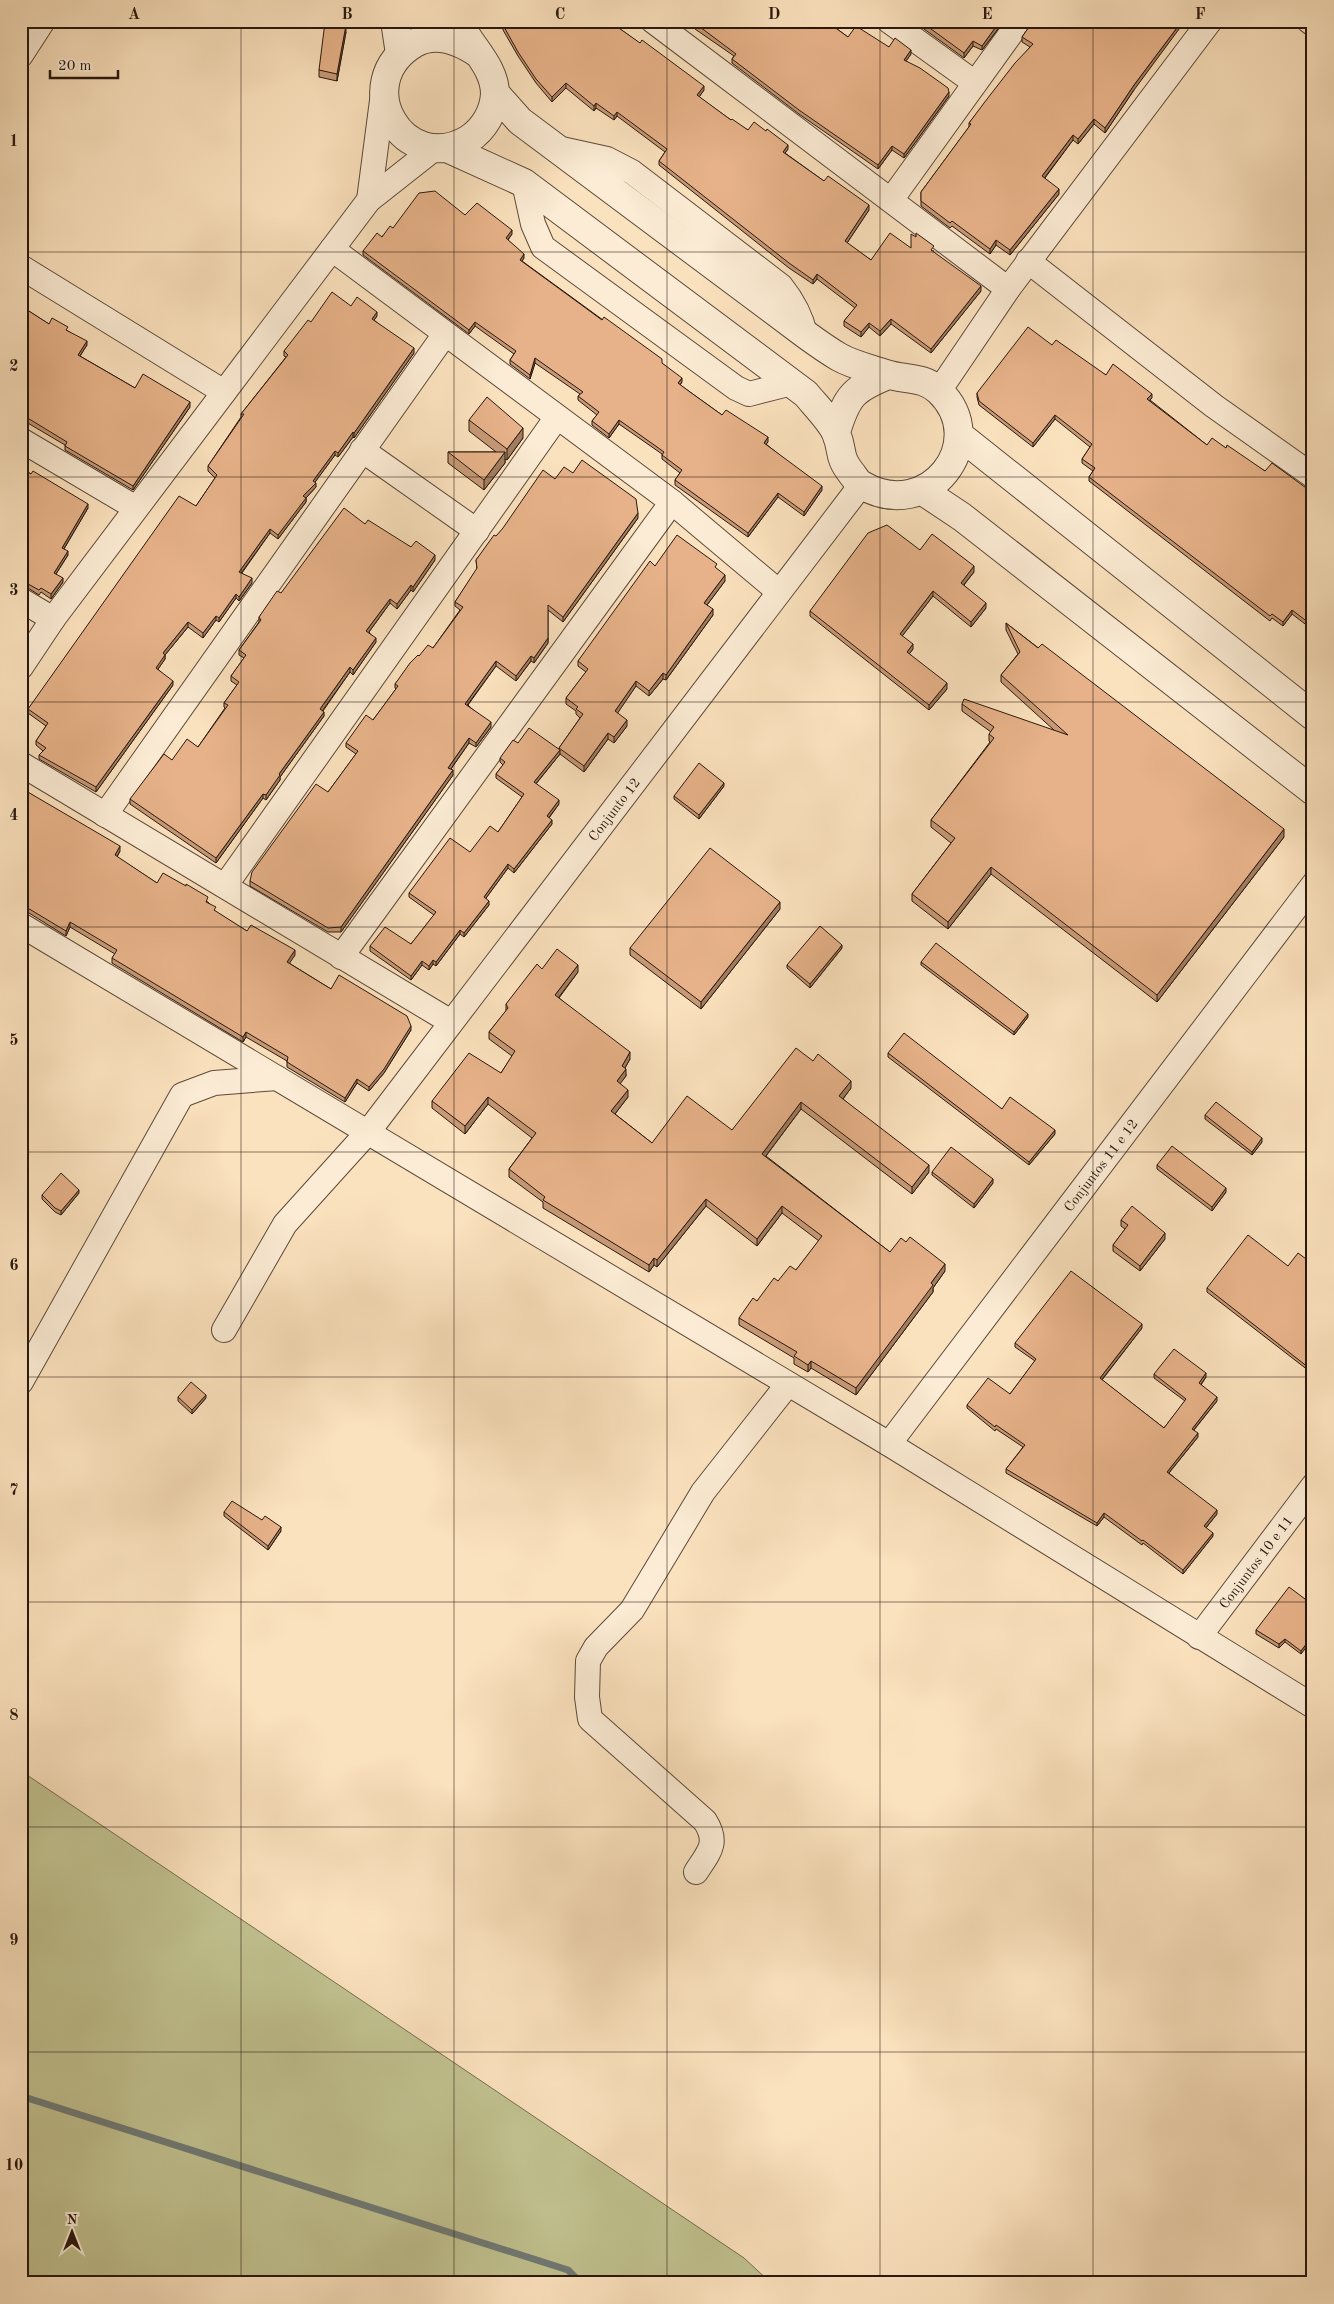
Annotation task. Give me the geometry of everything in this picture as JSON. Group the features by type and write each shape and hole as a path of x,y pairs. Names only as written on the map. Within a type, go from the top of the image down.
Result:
{"street":[{"path":"21,55 43,21"},
{"path":"395,21 400,54"},
{"path":"21,667 53,619 369,200 441,148 462,143 475,135 486,123 493,109 495,93 491,72 459,21"},
{"path":"652,21 1008,289"},
{"path":"889,21 975,83"},
{"path":"890,200 1020,21"},
{"path":"939,391 1028,261 1210,21"},
{"path":"1309,21 1313,24"},
{"path":"369,200 387,72 400,54 417,42 439,37 461,42 478,54"},
{"path":"383,93 387,113 398,131 415,143 441,148 524,183 806,394 836,432 842,461 861,485 891,496 923,491 942,477 955,458 959,435 954,411 939,391 924,381 888,375 841,358 805,334 520,121 495,93"},
{"path":"524,183 533,224 543,247 736,388 749,394 792,383"},
{"path":"332,249 672,502 779,592"},
{"path":"1028,261 1214,406 1313,476"},
{"path":"21,267 224,392"},
{"path":"105,814 445,334"},
{"path":"836,432 844,406 862,385 888,375"},
{"path":"225,886 557,417"},
{"path":"959,435 1313,716"},
{"path":"21,440 136,508"},
{"path":"362,450 477,531"},
{"name":"Conjunto 12","path":"224,1330 285,1224 368,1132 861,485"},
{"path":"923,491 962,517 1313,791"},
{"path":"341,957 672,502"},
{"path":"21,600 53,619"},
{"path":"21,764 451,1022"},
{"name":"Conjuntos 11 e 12","path":"889,1444 1313,885"},
{"path":"21,925 889,1444 1313,1706"},
{"path":"21,1382 182,1096 214,1083 277,1078"},
{"path":"696,1872 712,1846 712,1832 704,1820 590,1719 587,1697 588,1661 596,1647 632,1610 703,1492 788,1384"},
{"name":"Conjuntos 10 e 11","path":"1199,1637 1313,1486"}],"green space":[{"path":"21,1771 744,2258 771,2283 43,2283 21,2272"}],"building":[{"path":"503,21 609,21 640,43 642,40 704,86 697,95 731,120 748,130 754,122 766,131 767,129 788,145 783,152 824,181 828,176 869,205 845,241 871,260 890,233 911,248 911,234 916,237 916,233 934,246 931,250 981,286 931,349 891,319 880,331 869,323 861,332 844,321 857,305 817,274 813,280 789,263 659,161 667,149 617,112 614,116 596,103 594,106 566,83 552,97 536,79 518,52 503,25"},
{"path":"692,21 826,21 848,37 856,26 889,47 895,38 911,50 904,60 920,68 948,88 949,92 904,154 892,146 878,165 799,110 732,59 736,54"},
{"path":"920,21 1000,21 982,46 973,41 964,53"},
{"path":"1032,21 1182,21 1134,85 1105,128 1094,119 1078,139 1073,135 1042,176 1059,189 1010,250 996,240 990,249 921,201 921,192 971,124 969,123 984,103 1015,63 1033,44 1022,37"},
{"path":"325,22 346,25 337,74 319,70"},
{"path":"435,191 465,215 477,203 512,230 506,238 524,254 520,260 602,320 604,317 662,359 662,363 682,378 678,383 722,415 726,410 768,437 764,443 822,486 804,512 778,493 748,533 675,480 682,470 662,455 664,452 619,420 609,434 592,421 599,412 578,396 583,392 535,358 530,375 510,360 516,351 475,322 469,330 363,251 377,233 382,237 390,226 393,228 419,193"},
{"path":"332,292 351,306 357,297 377,312 372,319 414,348 354,433 338,453 335,451 313,481 316,483 303,496 306,498 278,535 270,529 239,572 252,578 239,597 236,594 219,618 216,616 203,633 188,622 163,653 165,655 156,668 173,681 96,787 39,755 46,748 36,741 48,723 28,709 179,496 196,506 217,475 208,466 244,414 241,414 288,355 284,351 308,320 311,322"},
{"path":"21,306 49,324 52,318 68,327 66,330 87,341 78,355 135,388 143,374 190,402 133,486 65,446 67,442 21,414"},
{"path":"1028,327 1052,345 1056,340 1106,375 1113,364 1152,394 1147,399 1207,445 1212,438 1226,448 1227,445 1265,471 1272,463 1313,493 1313,626 1292,610 1283,622 1272,614 1270,616 1089,477 1095,468 1082,459 1092,444 1055,415 1033,443 979,401 977,393"},
{"path":"487,397 523,428 507,449 469,420"},
{"path":"448,452 505,452 484,480"},
{"path":"582,460 636,499 638,513 563,617 548,605 548,638 534,658 531,656 516,676 496,661 465,704 491,722 476,743 469,738 448,768 453,770 341,927 328,928 250,881 252,872 316,784 328,792 358,751 346,743 366,715 373,720 398,686 395,684 410,663 428,645 433,648 463,607 455,602 477,568 476,560 494,535 496,536 503,528 543,470 555,479 564,467 573,473"},
{"path":"21,468 31,474 33,471 88,504 62,548 68,551 54,573 63,578 51,594 41,588 39,590 21,582"},
{"path":"344,508 365,524 368,520 411,547 416,541 435,555 413,587 411,585 397,604 390,599 366,631 376,638 353,670 350,667 320,709 324,712 266,795 263,794 216,858 130,799 164,754 172,760 187,739 198,747 228,705 224,703 239,682 231,676 246,655 239,650 261,620 259,617 277,591 281,593"},
{"path":"887,525 920,550 932,534 974,566 961,583 986,603 971,622 933,591 900,634 913,644 907,652 947,683 929,705 810,611 868,533"},
{"path":"677,535 717,564 715,567 725,575 704,603 713,609 666,675 663,673 649,691 636,681 615,711 627,720 614,737 608,733 584,766 559,748 583,714 576,709 578,707 566,698 588,669 578,661 650,561 655,566"},
{"path":"1006,623 1038,648 1042,644 1284,829 1157,995 991,867 948,922 912,894 955,838 931,820 994,738 989,734 994,727 962,704 964,699 1068,735 1001,675 1020,652"},
{"path":"529,728 560,750 534,782 559,800 547,816 552,820 514,869 508,864 484,897 489,901 464,933 460,930 436,962 433,960 429,966 422,961 411,976 370,946 385,927 411,944 436,912 409,893 450,838 470,852 490,826 498,832 524,794 496,774 505,762 500,758 513,740 518,743"},
{"path":"699,763 724,783 699,815 674,796"},
{"path":"21,788 120,846 115,855 157,883 163,873 186,886 186,884 208,897 206,902 216,907 214,910 247,931 251,925 295,950 287,962 331,989 339,975 407,1016 411,1026 384,1069 369,1087 357,1079 345,1098 287,1062 288,1057 246,1032 243,1037 112,958 117,950 70,922 66,931 21,904"},
{"path":"710,848 780,902 701,1002 630,948"},
{"path":"820,926 842,945 810,984 787,965"},
{"path":"936,943 1028,1014 1014,1032 921,962"},
{"path":"557,949 578,965 555,995 630,1052 622,1066 626,1069 617,1081 628,1090 611,1111 652,1143 687,1096 732,1130 796,1048 813,1061 818,1054 851,1081 839,1096 929,1165 912,1187 801,1102 762,1154 890,1252 901,1238 906,1242 910,1237 945,1264 931,1283 933,1285 856,1388 811,1361 808,1365 794,1356 797,1352 739,1318 753,1298 757,1301 774,1278 778,1281 790,1266 796,1270 822,1236 782,1206 757,1239 706,1199 657,1260 654,1258 649,1265 543,1200 545,1197 509,1169 536,1133 488,1097 465,1126 432,1101 469,1053 501,1073 515,1051 489,1032 508,1008 506,1004 537,964 542,969"},
{"path":"904,1033 1002,1109 1010,1097 1055,1130 1029,1162 888,1053"},
{"path":"1216,1102 1262,1138 1252,1152 1205,1115"},
{"path":"1172,1146 1226,1188 1212,1207 1157,1165"},
{"path":"951,1147 993,1179 974,1204 932,1172"},
{"path":"61,1173 79,1190 61,1211 55,1208 42,1195"},
{"path":"1132,1206 1165,1233 1140,1266 1113,1245 1128,1225 1121,1220"},
{"path":"1248,1235 1288,1266 1298,1253 1313,1264 1313,1371 1207,1288"},
{"path":"1071,1271 1142,1324 1100,1378 1164,1428 1186,1399 1154,1374 1174,1349 1206,1373 1199,1383 1217,1397 1192,1429 1198,1433 1167,1472 1217,1510 1204,1526 1213,1533 1183,1570 1104,1513 1097,1523 1006,1469 1025,1445 996,1425 995,1427 967,1405 988,1378 1010,1394 1036,1359 1015,1343"},
{"path":"191,1382 206,1395 192,1410 178,1397"},
{"path":"232,1501 262,1520 265,1516 281,1527 268,1546 224,1512"},
{"path":"1289,1587 1313,1605 1313,1635 1301,1651 1285,1639 1279,1644 1256,1630"}],"waterway":[{"path":"21,2096 568,2270 581,2283"}]}
